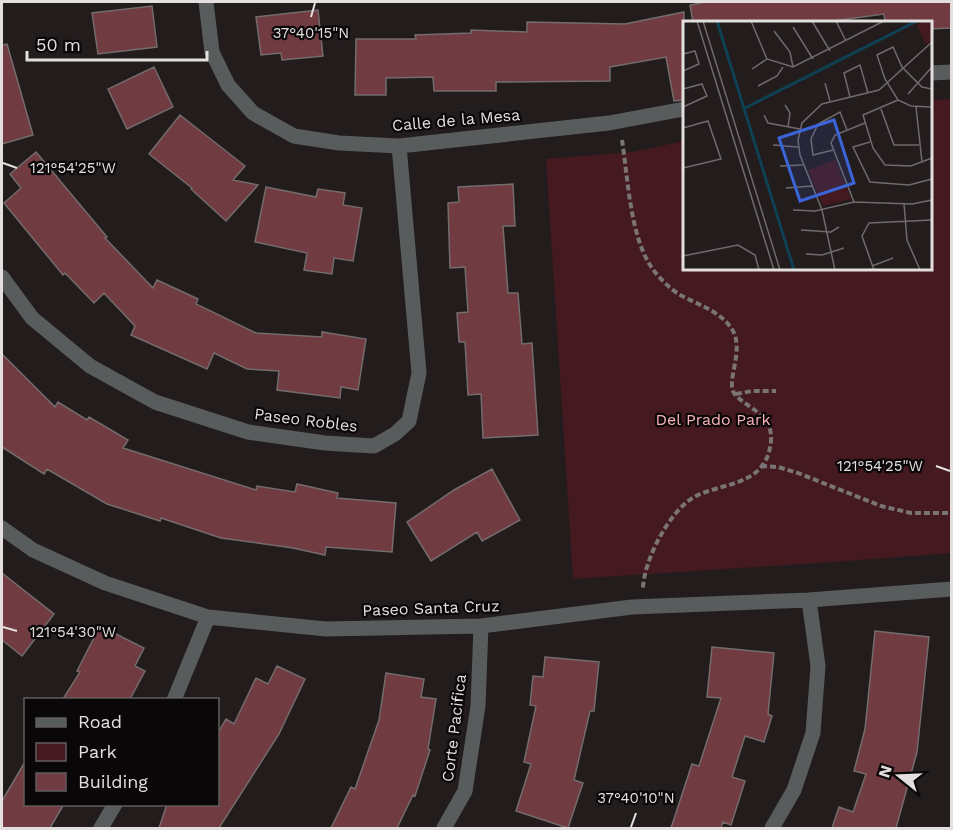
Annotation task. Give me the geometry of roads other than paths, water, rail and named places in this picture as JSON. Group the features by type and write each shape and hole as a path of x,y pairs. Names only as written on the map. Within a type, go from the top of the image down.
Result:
{"street":[{"name":"Calle de la Mesa","path":"206,2 212,52 228,85 253,113 294,136 339,143 399,146 619,122 683,109"},
{"path":"932,74 951,72"},
{"name":"Paseo Robles","path":"2,277 32,318 90,366 155,402 248,432 326,443 374,446 395,435 409,421 419,373 399,146"},
{"name":"Paseo Santa Cruz","path":"2,528 33,550 105,583 208,616 326,629 481,627 642,606 809,600 951,589"},
{"path":"772,828 794,790 813,733 818,666 809,600"},
{"path":"174,698 208,616"},
{"name":"Corte Pacifica","path":"444,828 465,791 478,706 481,627"},
{"path":"101,828 114,806"}],"park label":[{"name":"Del Prado Park","path":"713,419"}]}
